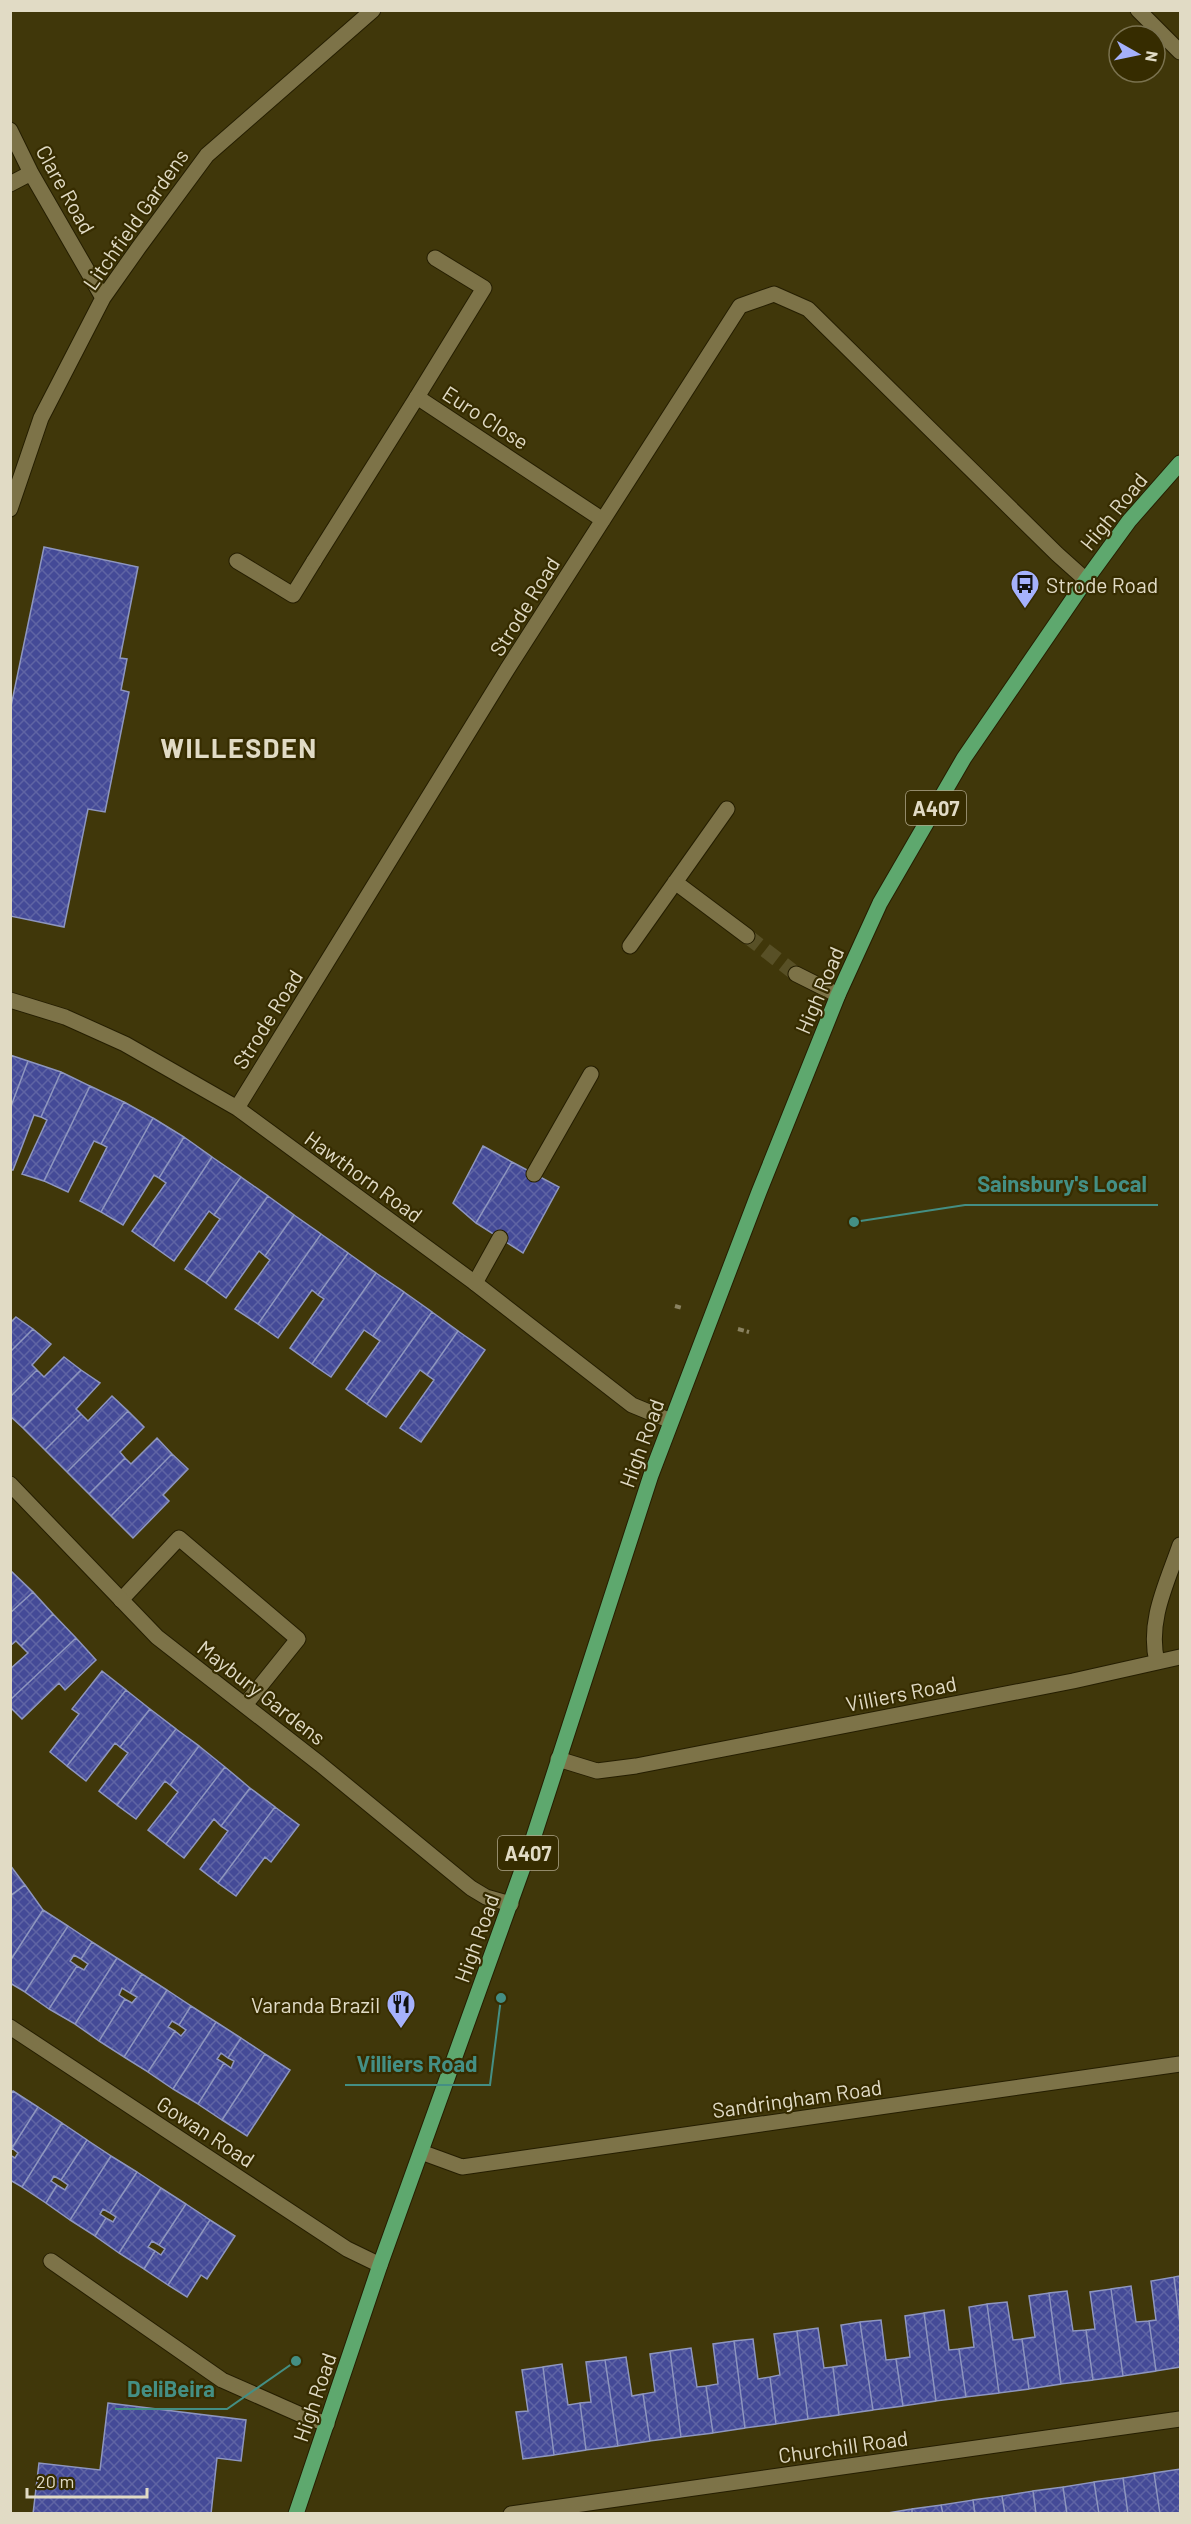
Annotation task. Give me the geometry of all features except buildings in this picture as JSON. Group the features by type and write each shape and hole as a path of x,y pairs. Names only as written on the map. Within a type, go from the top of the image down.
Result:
{"main road":[{"name":"High Road","path":"296,2514 380,2265 511,1904 671,1421 838,995 880,903 964,758 1129,521 1180,463"}],"street":[{"name":"Litchfield Gardens","path":"10,509 13,486 41,418 103,298 207,155 373,10"},
{"path":"1137,10 1180,52"},
{"name":"Clare Road","path":"10,130 31,173 103,298"},
{"path":"10,184 31,173"},
{"path":"417,397 484,288 435,258"},
{"name":"Strode Road","path":"237,1108 502,678 740,306 774,294 808,309 1086,580"},
{"name":"Euro Close","path":"237,561 293,595 417,397 603,520"},
{"path":"630,946 727,809"},
{"path":"675,882 747,936"},
{"path":"796,974 838,995"},
{"name":"Hawthorn Road","path":"10,1000 65,1017 125,1044 237,1108 475,1283 632,1405 671,1421"},
{"path":"534,1174 591,1074"},
{"path":"475,1283 500,1238"},
{"name":"Maybury Gardens","path":"10,1484 157,1637 471,1887 486,1897 511,1904"},
{"path":"121,1599 179,1538 298,1639 244,1705"},
{"path":"1157,1662 1153,1645 1156,1613 1180,1545"},
{"name":"Villiers Road","path":"558,1759 597,1771 636,1767 1073,1681 1180,1657"},
{"name":"Gowan Road","path":"10,2027 347,2249 380,2265"},
{"name":"Sandringham Road","path":"421,2152 462,2167 1180,2064"},
{"path":"51,2261 222,2380 298,2414 327,2424"},
{"name":"Churchill Road","path":"511,2514 1180,2419"}],"path":[{"path":"675,1306 682,1308"},
{"path":"737,1328 748,1332"}],"tunnel":[{"path":"747,936 796,974"}],"place":[{"name":"Strode Road","path":"1025,610"},
{"name":"Sainsbury's Local","path":"854,1222"},
{"name":"Villiers Road","path":"501,1998"},
{"name":"Varanda Brazil","path":"401,2030"},
{"name":"DeliBeira","path":"296,2361"}],"district":[{"name":"WILLESDEN","path":"239,747"}]}
